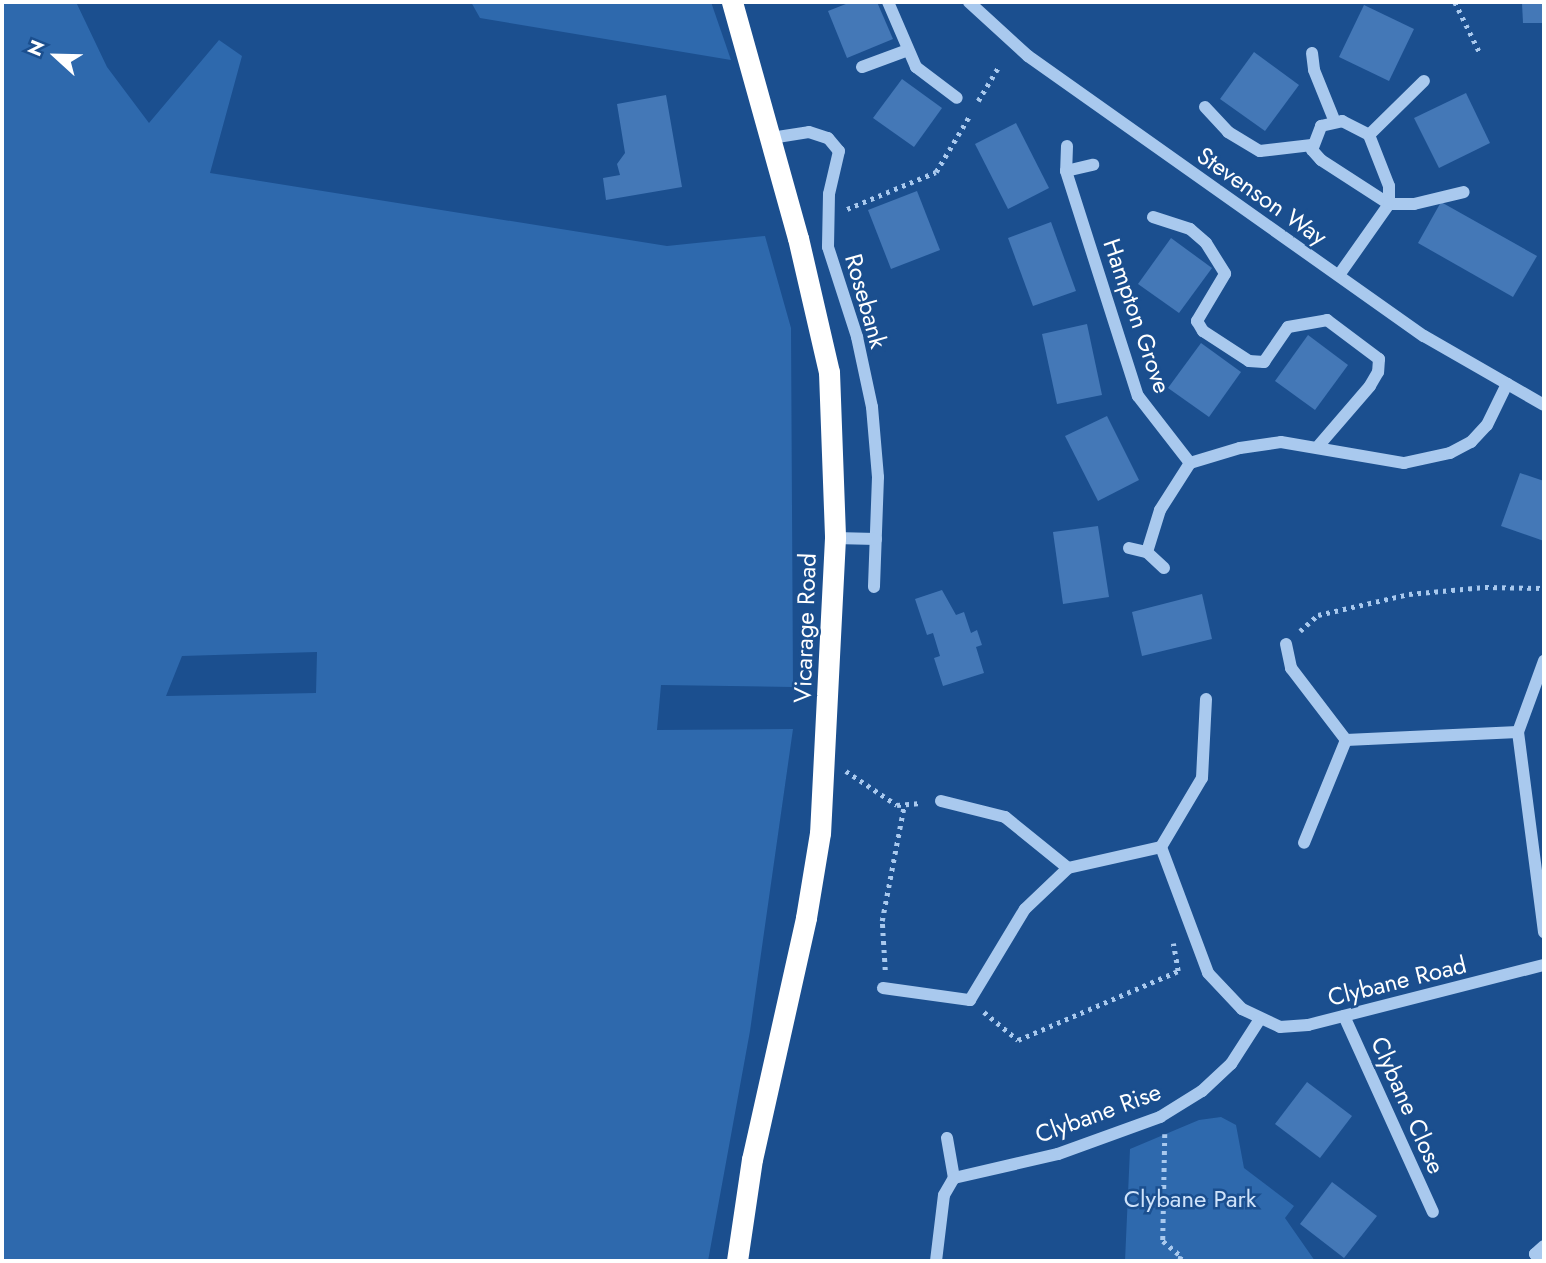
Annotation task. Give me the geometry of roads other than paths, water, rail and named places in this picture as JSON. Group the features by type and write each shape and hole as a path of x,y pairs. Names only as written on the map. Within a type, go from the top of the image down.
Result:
{"highway":[{"name":"Vicarage Road","path":"732,2 771,138 828,372 835,538 820,833 752,1159 737,1261"}],"street":[{"path":"888,2 916,67 957,98"},
{"name":"Stevenson Way","path":"969,2 1028,56 1424,337 1544,405"},
{"path":"862,67 908,50"},
{"path":"1312,53 1314,70 1335,121"},
{"path":"1369,135 1424,81"},
{"path":"1205,107 1228,132 1259,151 1312,145"},
{"path":"1312,145 1321,127 1335,121 1356,125 1369,135 1389,186 1389,204 1339,275"},
{"name":"Rosebank","path":"771,138 808,132 828,138 839,151 827,218 828,247 857,337 873,407 876,539 874,587"},
{"path":"1312,145 1330,167 1389,204 1413,204 1464,192"},
{"name":"Hampton Grove","path":"1067,146 1066,171 1138,396 1189,464"},
{"path":"1066,171 1093,165"},
{"path":"1153,217 1190,229 1206,243 1225,274 1197,321 1203,331 1249,361 1264,362 1288,327 1317,320 1327,320 1379,359 1378,372 1370,386 1319,445"},
{"path":"1147,552 1160,510 1189,464 1267,444 1319,445 1404,464 1450,453 1471,442 1487,425 1507,384"},
{"path":"835,538 876,539"},
{"path":"1129,548 1147,552 1164,568"},
{"path":"1286,644 1291,668 1346,740"},
{"path":"1544,661 1518,732 1544,932"},
{"path":"883,988 970,1000 1025,909 1068,868 1161,847 1202,778 1206,699"},
{"path":"1346,740 1518,732"},
{"path":"1304,844 1346,740"},
{"path":"941,801 1005,817 1068,868"},
{"path":"1161,847 1208,973 1220,989 1260,1019"},
{"name":"Clybane Road","path":"1260,1019 1280,1027 1344,1016 1544,965"},
{"name":"Clybane Close","path":"1344,1016 1433,1212"},
{"name":"Clybane Rise","path":"954,1178 1058,1154 1160,1117 1202,1091 1231,1064 1260,1019"},
{"path":"936,1261 944,1195 954,1178 947,1138"}],"park label":[{"name":"Clybane Park","path":"1190,1199"}]}
